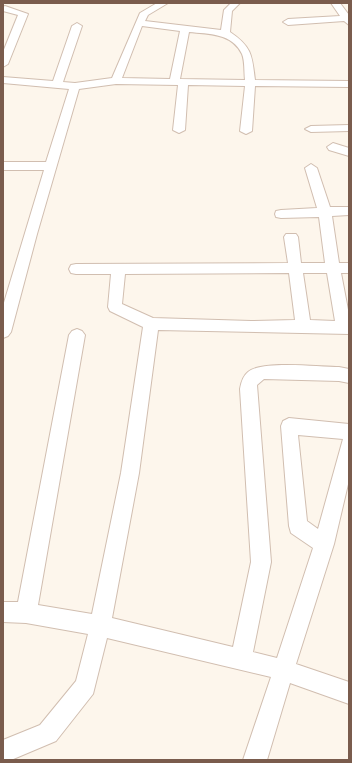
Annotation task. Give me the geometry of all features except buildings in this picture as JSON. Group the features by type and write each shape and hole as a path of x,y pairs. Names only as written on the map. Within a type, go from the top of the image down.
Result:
{"street":[{"path":"116,82 144,13 164,3"},
{"path":"225,33 228,10 236,3"},
{"path":"335,3 348,19"},
{"path":"3,64 23,14 5,7"},
{"path":"288,22 348,19"},
{"path":"139,23 225,33 234,39 247,54 250,83 246,131"},
{"path":"57,85 77,26"},
{"path":"179,130 179,82 185,29"},
{"path":"3,80 76,86 116,82 349,84"},
{"path":"3,332 51,166 76,86"},
{"path":"311,129 349,128"},
{"path":"333,147 349,152"},
{"path":"3,166 51,166"},
{"path":"118,269 115,307 151,324 347,328 333,268 325,212 311,168"},
{"path":"281,214 349,211"},
{"path":"291,237 302,326"},
{"path":"76,269 349,268"},
{"path":"11,753 48,733 85,686 100,626 130,473 151,324"},
{"path":"26,613 77,335"},
{"path":"241,660 261,562 248,389 249,381 255,375 264,372 339,374 349,376"},
{"path":"324,544 298,526 289,426 349,432"},
{"path":"255,760 324,544 349,444"},
{"path":"3,612 26,613 100,626 284,670 349,693"}]}
